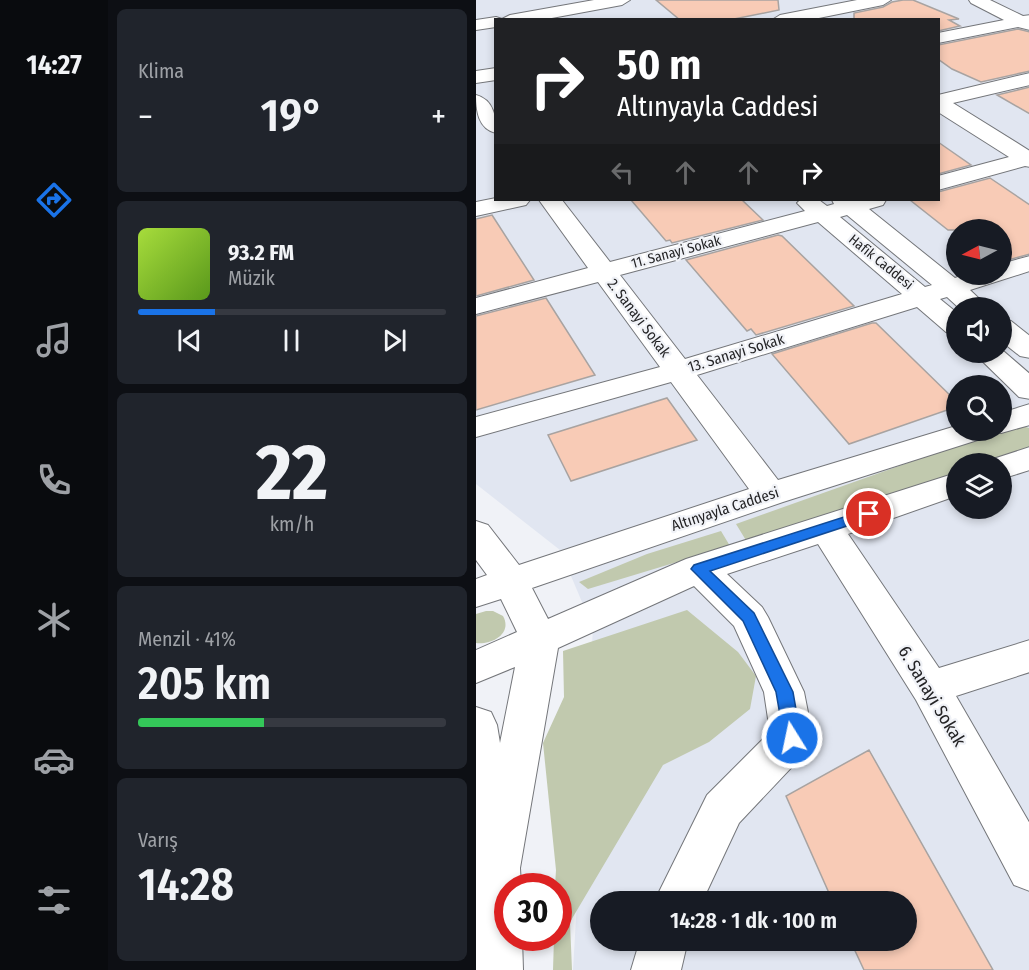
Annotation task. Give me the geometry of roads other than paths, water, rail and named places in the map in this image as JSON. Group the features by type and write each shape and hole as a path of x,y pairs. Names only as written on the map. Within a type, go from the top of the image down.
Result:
{"street":[{"path":"520,18 597,2 622,0"},
{"path":"783,12 804,18 883,0"},
{"path":"977,0 1026,23"},
{"path":"597,2 617,18"},
{"path":"476,26 494,22"},
{"path":"940,38 1026,23"},
{"path":"476,77 494,74"},
{"path":"940,102 1030,79"},
{"path":"476,101 494,124"},
{"path":"940,103 1028,160"},
{"path":"476,137 494,133"},
{"path":"940,182 1028,160"},
{"path":"476,209 513,201"},
{"name":"2. Sanayi Sokak","path":"551,201 771,494"},
{"name":"11. Sanayi Sokak","path":"476,306 604,272 813,206 866,201"},
{"name":"Hafik Caddesi","path":"847,203 962,297"},
{"name":"Hafik Caddesi","path":"813,206 946,317"},
{"path":"1012,269 1030,263"},
{"name":"13. Sanayi Sokak","path":"476,427 678,371 960,285"},
{"path":"1012,336 1030,350"},
{"path":"999,363 1030,390"},
{"path":"1012,420 1030,414"},
{"name":"Altınyayla Caddesi","path":"493,587 771,494 946,439"},
{"path":"1012,464 1030,458"},
{"path":"476,667 699,569 826,529 946,487"},
{"name":"6. Sanayi Sokak","path":"826,529 930,688 1030,869"},
{"path":"476,534 493,587 540,639"},
{"path":"682,891 723,809 792,738 784,692 749,617 699,569"},
{"path":"497,868 540,639"},
{"path":"930,688 1030,656"},
{"path":"476,725 497,868 498,970"},
{"path":"656,970 661,951"}]}
